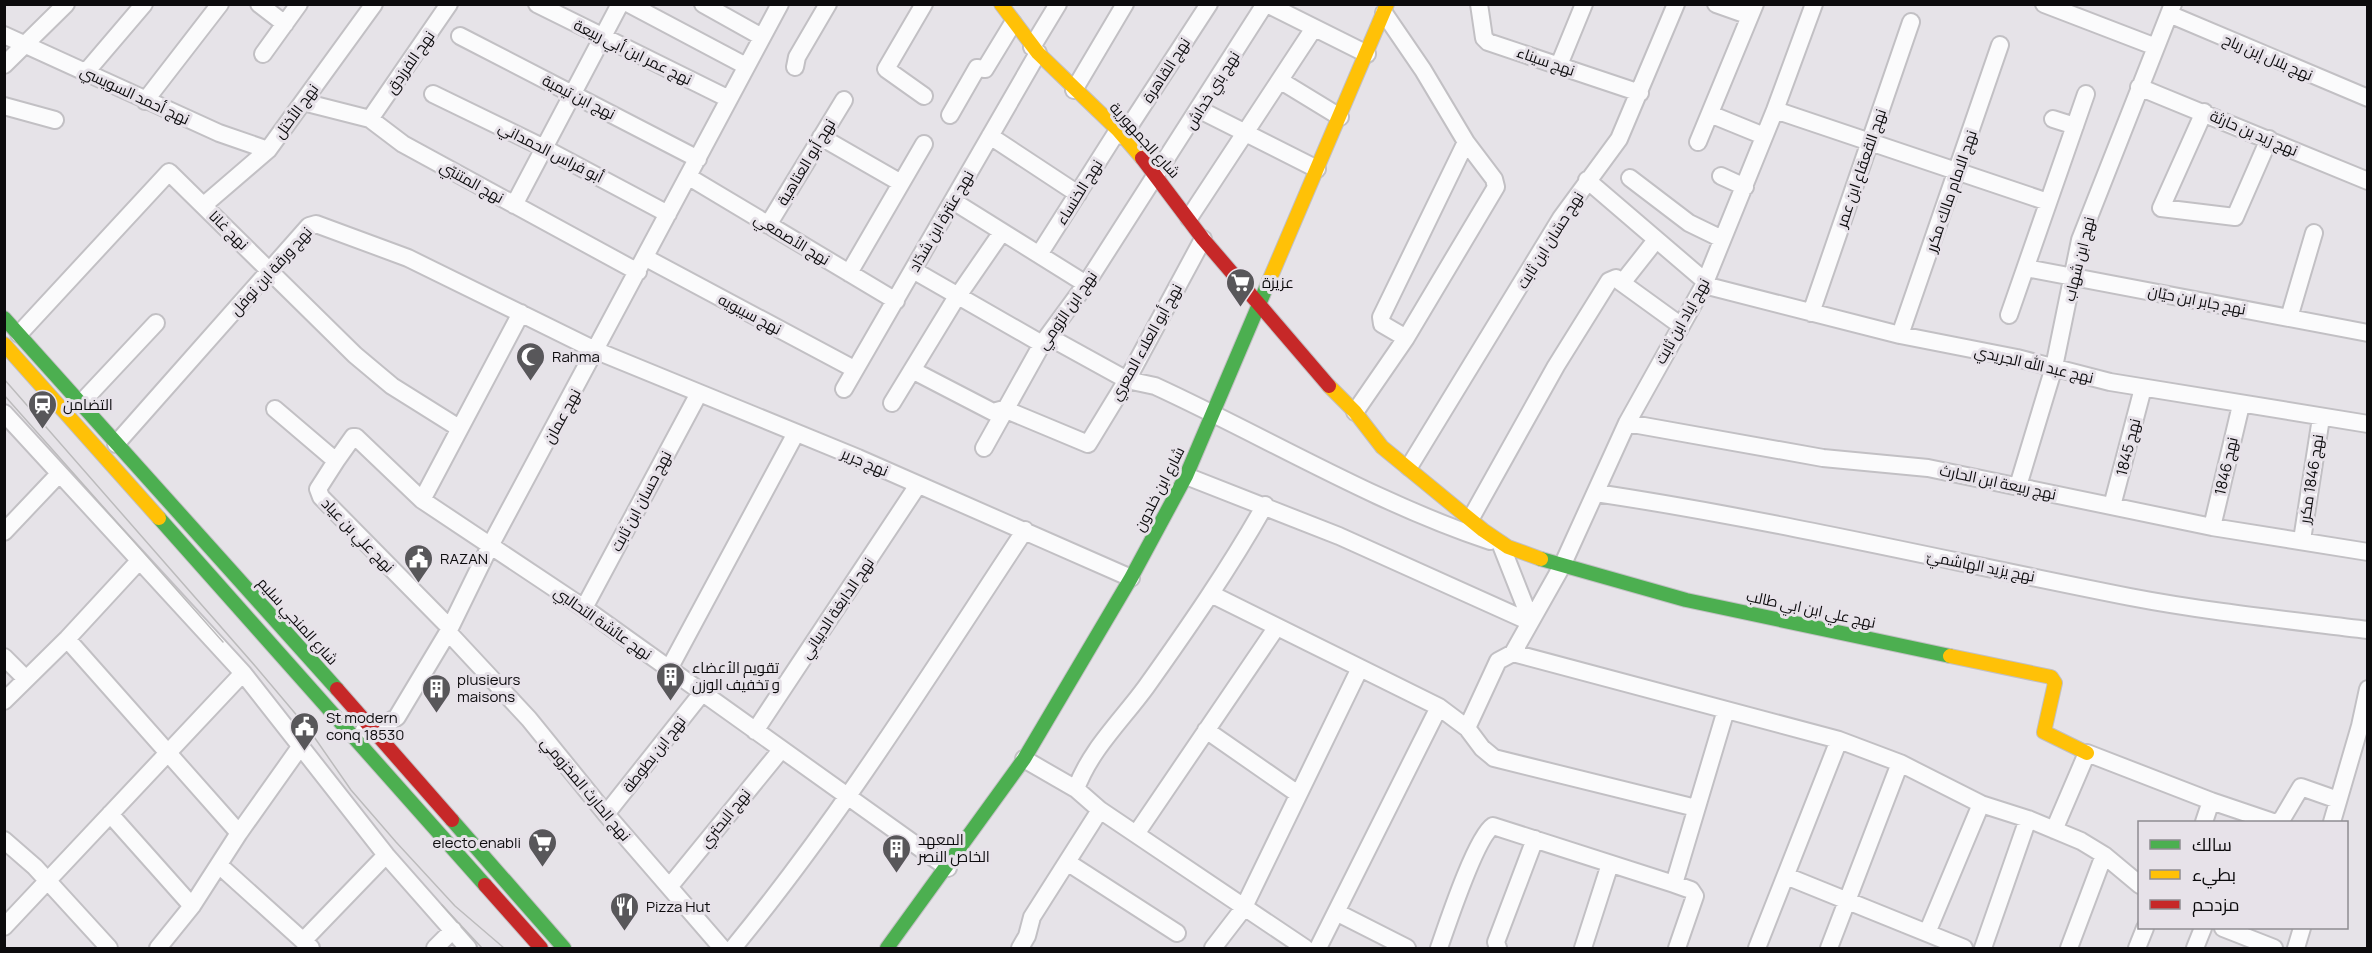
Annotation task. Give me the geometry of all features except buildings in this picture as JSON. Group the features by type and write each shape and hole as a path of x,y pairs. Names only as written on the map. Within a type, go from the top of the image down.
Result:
{"street":[{"path":"4,65 27,45 66,4"},
{"path":"86,72 144,4"},
{"path":"145,101 220,4"},
{"path":"259,4 285,24"},
{"path":"263,54 299,4"},
{"name":"نهج الأختل","path":"204,205 268,150 374,4"},
{"name":"نهج الفرزدق","path":"370,119 449,4"},
{"name":"نهج عمر ابن أبي ربيعة","path":"537,4 729,99"},
{"path":"514,205 620,4"},
{"path":"629,4 746,66"},
{"path":"703,4 762,37"},
{"path":"795,67 797,57 828,4"},
{"path":"924,4 886,69 924,96"},
{"name":"شارع الجمهورية","path":"1001,4 1035,50 1120,133 1157,175 1203,239 1260,303 1346,407 1355,412 1382,447 1409,467"},
{"name":"نهج عنترة ابن شدّاد","path":"844,389 990,136 1058,4"},
{"path":"1074,90 1125,4"},
{"name":"نهج القاهرة","path":"1120,133 1209,4"},
{"name":"نهج سيناء","path":"1479,4 1486,40 1640,93"},
{"path":"1559,65 1584,4"},
{"name":"نهج حسّان ابن ثابت","path":"1409,467 1561,218 1619,139 1676,4"},
{"path":"1698,142 1753,10 1716,4"},
{"name":"نهج اياد ابن ثابت","path":"1467,728 1498,661 1513,653 1562,566 1627,423 1705,284 1775,110 1814,4"},
{"path":"2044,4 2156,47"},
{"name":"نهج عمان","path":"351,732 383,726 397,717 449,630 490,546 597,351 777,6"},
{"path":"1274,6 1366,54"},
{"name":"نهج بني خداش","path":"1157,175 1274,6"},
{"path":"1355,412 1406,338 1496,187 1494,179 1467,142 1386,9"},
{"name":"شارع ابن خلدون","path":"887,948 948,868 1024,759 1131,578 1186,476 1386,9"},
{"name":"نهج ابن شهاب","path":"2018,486 2054,367 2080,240 2171,9"},
{"name":"نهج بلال إبن رباح","path":"2171,9 2367,98"},
{"name":"نهج القعقاع ابن عمر","path":"1811,313 1911,22"},
{"path":"950,115 977,68 986,69 1013,23"},
{"path":"1188,218 1314,28"},
{"name":"نهج أحمد السويسي","path":"4,35 219,134 268,150"},
{"name":"نهج ابن تيمية","path":"460,36 698,159"},
{"name":"نهج الامام مالك مكرر","path":"1900,336 1958,173 2000,45"},
{"path":"1281,81 1340,117"},
{"name":"نهج زيد بن حارثة","path":"2139,87 2367,181"},
{"name":"أبو فراس الحمداني","path":"432,94 544,147 668,214"},
{"path":"2009,315 2086,94"},
{"name":"نهج أبو العتاهية","path":"768,225 844,100"},
{"name":"نهج المتنبّي","path":"303,102 370,119 403,144 514,205 642,265"},
{"path":"4,106 55,120"},
{"path":"1200,110 1317,169"},
{"path":"1775,110 2048,202"},
{"path":"2204,112 2161,208 2235,217 2269,139"},
{"path":"1710,114 1764,136"},
{"path":"2053,118 2074,126"},
{"name":"نهج الخنساء","path":"1040,253 1120,133"},
{"path":"990,136 1078,194"},
{"path":"821,137 901,183"},
{"path":"1406,338 1382,324 1381,318 1467,142"},
{"path":"849,273 924,144"},
{"name":"نهج غانا","path":"19,334 169,172 355,356 392,386 459,428"},
{"name":"نهج ابن الرّومي","path":"984,448 1045,340 1086,284 1157,175"},
{"path":"1721,176 1745,187"},
{"name":"نهج الأصمعي","path":"688,177 896,301"},
{"path":"1630,178 1689,223 1722,239"},
{"path":"1587,180 1705,284"},
{"path":"953,201 1040,253 1086,284"},
{"name":"نهج ورقة ابن نوفل","path":"116,444 309,226 316,224 408,258 597,351"},
{"path":"892,404 958,296 1002,232"},
{"path":"2289,318 2314,233"},
{"name":"نهج أبو العلاء المعري","path":"1004,409 1088,444 1127,380 1203,239"},
{"path":"1622,283 1656,240"},
{"name":"نهج سيبويه","path":"642,265 854,369"},
{"name":"نهج جابر ابن حيّان","path":"2026,268 2367,333"},
{"path":"913,270 958,296 1127,380 1155,386 1341,479 1460,531 1504,545 1531,622"},
{"path":"1471,518 1556,366 1609,281 1616,278 1680,325"},
{"name":"نهج عبد الله الجريدي","path":"1705,284 1900,336 2054,367 2143,388 2367,424"},
{"path":"422,500 521,314"},
{"name":"شارع المنجي سليم","path":"4,318 372,728 564,948"},
{"path":"81,403 156,323"},
{"path":"4,344 541,948"},
{"name":"نهج جرير","path":"597,351 1025,530 1131,578"},
{"path":"912,370 993,412 1004,409"},
{"name":"نهج 1845","path":"2112,506 2143,388"},
{"name":"نهج حسان ابن ثابت","path":"584,608 698,395"},
{"name":"نهج 1846","path":"2212,527 2241,405"},
{"path":"275,409 336,461"},
{"path":"4,413 243,673 386,855 468,948"},
{"name":"نهج 1846 مكرر","path":"2302,540 2321,418"},
{"name":"نهج ربيعة ابن الحارث","path":"1627,423 1823,458 1928,468 2212,527 2367,552"},
{"path":"669,669 796,433"},
{"name":"نهج عائشة التحالبي","path":"336,461 353,437 356,437 422,500 584,608 781,750 849,795 948,868"},
{"name":"نهج علي بن عياد","path":"336,461 318,489 321,497 449,630"},
{"name":"نهج علي ابن ابي طالب","path":"1409,467 1504,545 1562,566 1686,600 2054,679 2044,732 2087,753"},
{"path":"4,532 59,474"},
{"path":"1186,476 1265,506 1531,622"},
{"name":"نهج الدابغة الدبياني","path":"755,731 918,485"},
{"name":"نهج يزيد الهاشميّ","path":"1596,493 1690,507 2131,597 2214,611 2367,630"},
{"path":"1076,789 1088,761 1144,688 1230,568 1265,506"},
{"path":"733,948 776,896 849,795 1025,530"},
{"path":"4,701 67,639 140,561"},
{"path":"1211,594 1359,670 1438,707 1467,728 1482,748 1500,760 1696,808"},
{"path":"1136,834 1276,628"},
{"name":"نهج الحارث المخزومي","path":"449,630 529,719 606,814 722,948"},
{"path":"67,639 239,833"},
{"path":"1513,653 1839,740 1900,763 1981,804 2054,830 2104,855 2138,884"},
{"path":"4,657 26,679"},
{"path":"1213,948 1243,909 1359,670"},
{"path":"4,927 243,673"},
{"path":"2332,821 2360,726 2367,689"},
{"name":"نهج ابن بطوطة","path":"606,814 702,693"},
{"path":"1318,948 1338,913 1438,707"},
{"path":"1674,884 1725,710"},
{"path":"1206,730 1298,794"},
{"path":"1757,948 1839,740"},
{"path":"163,947 300,747"},
{"name":"نهج البحتري","path":"670,886 781,750"},
{"path":"2054,830 2087,753 2211,801 2272,821"},
{"path":"1024,759 1076,789 1100,810 1243,909 1305,948"},
{"path":"1829,948 1900,763"},
{"path":"2277,821 2282,819 2301,787 2338,800"},
{"path":"2204,821 2211,801"},
{"path":"1927,933 1981,804"},
{"path":"1020,948 1027,936 1032,917 1100,810"},
{"path":"110,814 192,906"},
{"path":"1983,948 2028,819"},
{"path":"1439,948 1466,878 1490,828 1498,826 1691,890 1695,896 1677,948"},
{"path":"1498,948 1496,942 1535,838"},
{"path":"4,840 49,881 109,948"},
{"path":"219,865 307,945 386,855"},
{"path":"2069,948 2104,855"},
{"path":"1067,862 1177,933"},
{"path":"1583,948 1610,864"},
{"path":"1786,876 1964,948"},
{"path":"1338,913 1404,948"},
{"path":"2137,948 2144,929"},
{"path":"2195,948 2202,929"},
{"path":"2227,929 2269,948"},
{"path":"2296,948 2301,929"},
{"path":"435,948 453,930"}],"tram line":[{"path":"4,379 256,667 310,731 351,790 396,842 455,906 504,948"},
{"path":"4,395 223,642"},
{"path":"442,905 482,948"}],"traffic: fast":[{"path":"887,948 1024,759 1131,578 1186,476 1269,281"},
{"path":"4,318 337,689"},
{"path":"159,518 485,885"},
{"path":"1541,559 1686,600 1950,656"},
{"path":"452,820 564,948"}],"traffic: slow":[{"path":"1001,4 1038,53 1118,130 1142,158"},
{"path":"1269,281 1387,4"},
{"path":"4,344 159,518"},
{"path":"1329,386 1355,412 1382,447 1483,530 1508,547 1541,559"},
{"path":"1950,656 2051,677 2055,683 2044,732 2087,753"}],"traffic: jam":[{"path":"1142,158 1203,239 1329,386"},
{"path":"337,689 452,820"},
{"path":"485,885 541,948"}],"place":[{"name":"عزيزة","path":"1241,308"},
{"name":"Rahma","path":"531,382"},
{"name":"التضامن","path":"42,430"},
{"name":"RAZAN","path":"419,584"},
{"name":"تقويم الأعضاء و تخفيف الوزن","path":"671,702"},
{"name":"plusieurs maisons","path":"436,714"},
{"name":"St modern conq 18530","path":"305,752"},
{"name":"electo enabli","path":"542,868"},
{"name":"المعهد الخاص النصر","path":"897,874"},
{"name":"Pizza Hut","path":"625,932"}]}
